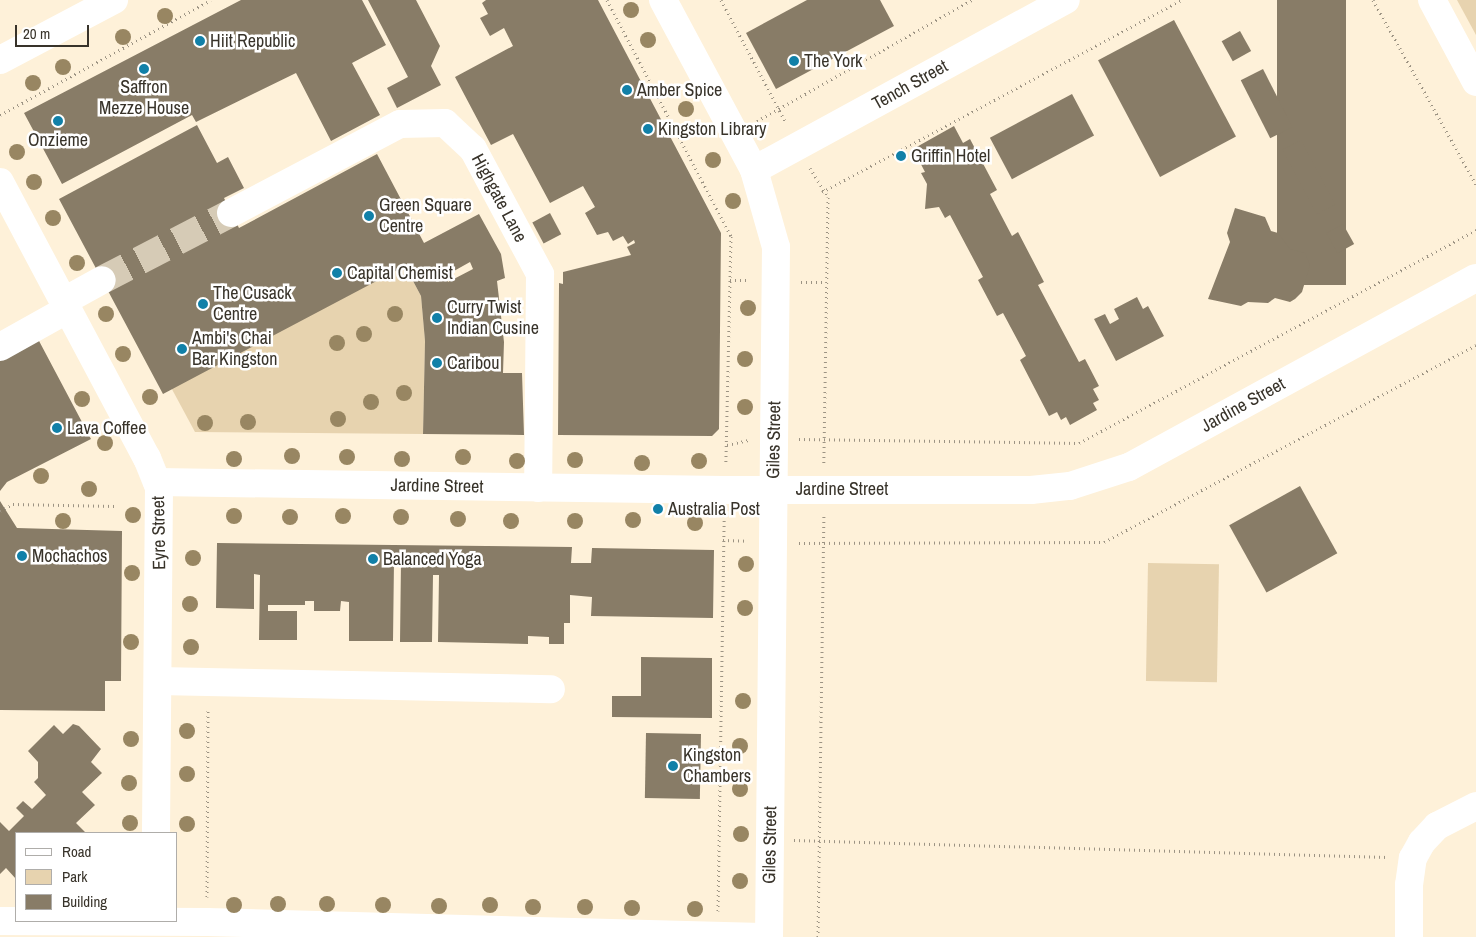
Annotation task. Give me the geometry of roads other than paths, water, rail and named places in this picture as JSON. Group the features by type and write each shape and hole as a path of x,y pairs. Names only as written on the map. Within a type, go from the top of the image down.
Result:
{"street":[{"path":"0,60 114,0"},
{"name":"Giles Street","path":"662,0 754,170 776,247 769,937"},
{"name":"Tench Street","path":"754,170 1066,0"},
{"path":"1432,0 1476,82"},
{"name":"Highgate Lane","path":"231,213 400,124 444,122 473,149 540,274 538,488"},
{"name":"Eyre Street","path":"0,182 157,482 161,505 156,832"},
{"name":"Jardine Street","path":"157,482 773,490 1032,490 1070,486 1104,477 1129,467 1476,278"},
{"path":"0,347 102,280"},
{"path":"158,682 551,689"},
{"path":"1409,937 1409,885 1413,858 1422,842 1437,826 1476,806"},
{"path":"0,921 15,922"},
{"path":"26,922 155,927 207,922 762,937"}],"tunnel":[{"path":"102,280 231,213"}],"place":[{"name":"Hiit Republic","path":"200,41"},
{"name":"The York","path":"794,61"},
{"name":"Saffron Mezze House","path":"144,69"},
{"name":"Amber Spice","path":"627,90"},
{"name":"Onzieme","path":"58,121"},
{"name":"Kingston Library","path":"648,129"},
{"name":"Griffin Hotel","path":"901,156"},
{"name":"Green Square Centre","path":"369,216"},
{"name":"Capital Chemist","path":"337,273"},
{"name":"The Cusack Centre","path":"203,304"},
{"name":"Curry Twist Indian Cusine","path":"437,318"},
{"name":"Ambi's Chai Bar Kingston","path":"182,349"},
{"name":"Caribou","path":"437,363"},
{"name":"Lava Coffee","path":"57,428"},
{"name":"Australia Post","path":"658,509"},
{"name":"Mochachos","path":"22,556"},
{"name":"Balanced Yoga","path":"373,559"},
{"name":"Kingston Chambers","path":"673,766"}]}
